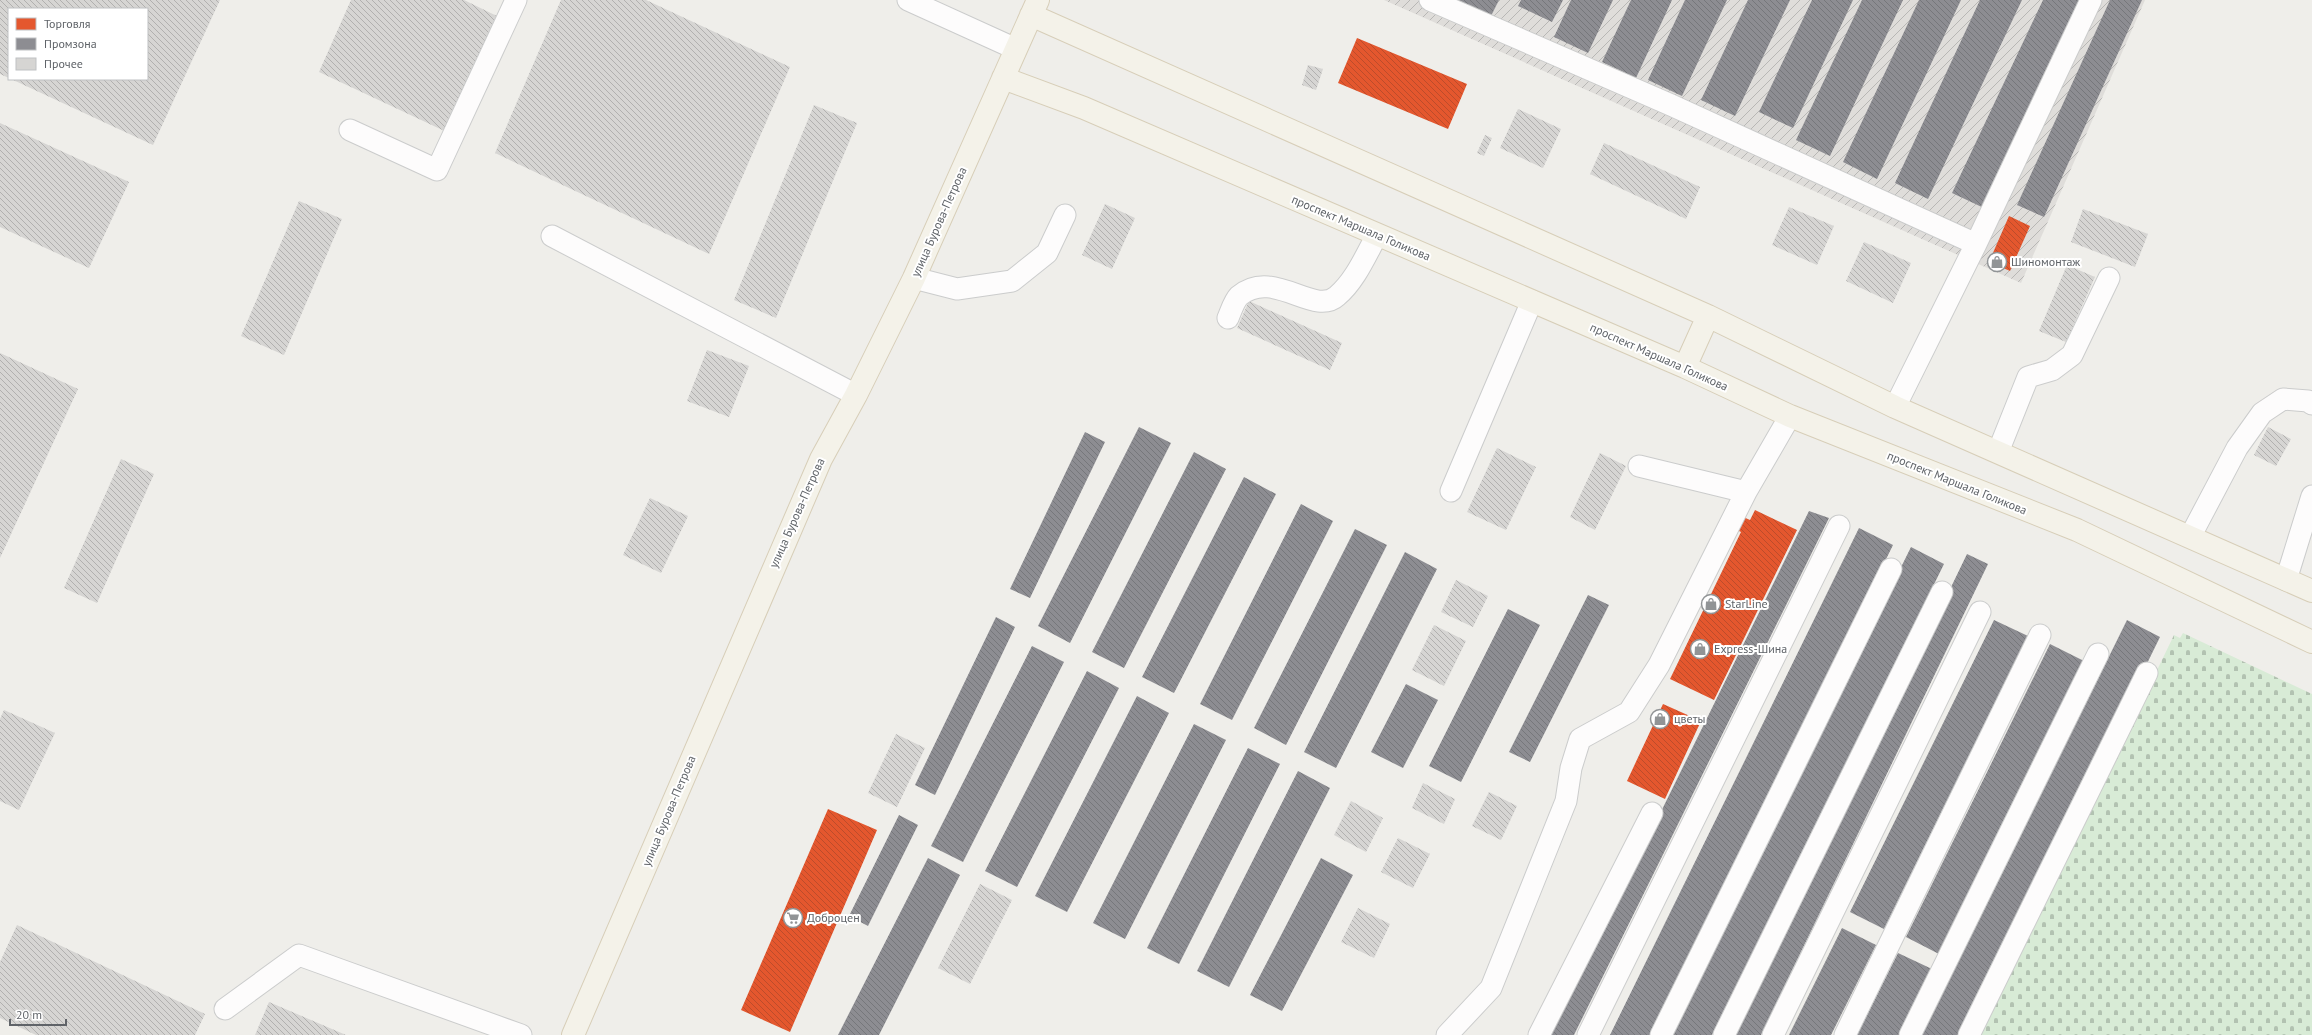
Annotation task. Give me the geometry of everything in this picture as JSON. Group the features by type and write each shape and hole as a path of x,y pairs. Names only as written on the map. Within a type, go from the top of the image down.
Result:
{"main road":[{"name":"улица Бурова-Петрова","path":"574,1035 821,459 856,395 914,278 1035,8"},
{"path":"1035,8 1708,316 1895,407 2312,591"},
{"name":"проспект Маршала Голикова","path":"1003,78 1084,108 1685,367 1790,416 2077,530 2312,642"},
{"path":"1685,367 1708,316"}],"street":[{"path":"350,130 437,170 516,0"},
{"path":"908,0 1016,49"},
{"path":"1430,0 1671,105 1976,244"},
{"path":"1895,407 1976,244 2091,0"},
{"path":"914,278 957,289 1012,281 1047,253 1065,215"},
{"path":"1228,318 1239,297 1257,286 1276,287 1322,302 1337,297 1354,276 1377,235"},
{"path":"552,236 856,395"},
{"path":"1998,452 2028,377 2052,370 2072,355 2109,278"},
{"path":"1451,491 1532,301"},
{"path":"2190,537 2236,448 2262,413 2283,399 2308,401 2312,404"},
{"path":"1447,1035 1491,988 1566,802 1571,768 1580,739 1629,712 1659,665 1746,492 1790,416"},
{"path":"1639,466 1746,492"},
{"path":"2286,580 2312,496"},
{"path":"1588,1035 1839,526"},
{"path":"1661,1035 1891,568"},
{"path":"1724,1035 1942,592"},
{"path":"1773,1035 1980,612"},
{"path":"1845,1035 2040,635"},
{"path":"1910,1035 2098,654"},
{"path":"1970,1035 2147,673"},
{"path":"1539,1035 1652,813"},
{"path":"226,1009 299,956 521,1035"}],"shaded area":[{"path":"1384,0 2145,0 2021,283"}],"green space":[{"path":"2183,633 2312,694 2312,1035 1981,1035 2174,635 2180,638"}],"building: Торговля":[{"path":"1357,38 1467,84 1448,129 1338,83"},
{"path":"2009,216 2030,226 2010,271 1989,262"},
{"path":"1755,510 1797,530 1714,700 1670,679 1741,532 1733,528 1739,515 1750,520"},
{"path":"1663,704 1701,721 1665,799 1627,781"},
{"path":"828,809 877,830 790,1032 741,1010"}],"building: Промзона":[{"path":"1458,0 1499,0 1491,16"},
{"path":"1521,0 1563,0 1552,22 1518,6"},
{"path":"1571,0 1613,0 1588,53 1554,37"},
{"path":"1631,0 1672,0 1636,78 1602,62"},
{"path":"1685,0 1727,0 1682,96 1648,80"},
{"path":"1748,0 1790,0 1735,116 1701,100"},
{"path":"1812,0 1853,0 1793,128 1759,112"},
{"path":"1862,0 1903,0 1830,156 1796,140"},
{"path":"1919,0 1961,0 1877,179 1843,162"},
{"path":"1980,0 2022,0 1928,199 1895,183"},
{"path":"2043,0 2084,0 1986,209 1952,193"},
{"path":"2110,0 2142,0 2044,217 2017,205"},
{"path":"1139,427 1171,443 1070,643 1038,626"},
{"path":"1085,432 1105,442 1030,598 1010,589"},
{"path":"1194,452 1226,469 1124,668 1092,652"},
{"path":"1244,477 1276,494 1174,693 1142,677"},
{"path":"1301,504 1333,521 1232,720 1200,704"},
{"path":"1809,511 1829,518 1574,1035 1551,1035"},
{"path":"1859,528 1893,545 1652,1035 1610,1035"},
{"path":"1355,529 1387,545 1286,745 1254,728"},
{"path":"1911,547 1944,564 1712,1035 1670,1035"},
{"path":"1405,552 1437,569 1336,768 1304,752"},
{"path":"1967,554 1988,564 1761,1035 1735,1035"},
{"path":"1588,595 1609,605 1530,762 1509,752"},
{"path":"1508,609 1540,625 1461,782 1429,766"},
{"path":"996,617 1015,627 935,795 915,785"},
{"path":"1994,620 2028,636 1884,929 1850,912"},
{"path":"2127,620 2160,637 1965,1035 1922,1035"},
{"path":"2050,644 2084,661 1939,954 1906,937"},
{"path":"1032,646 1064,662 963,862 931,846"},
{"path":"1087,671 1119,688 1017,887 985,871"},
{"path":"1406,684 1438,700 1403,768 1371,752"},
{"path":"1137,696 1169,713 1067,912 1035,896"},
{"path":"1194,724 1226,740 1125,939 1093,923"},
{"path":"1248,748 1280,764 1179,964 1147,948"},
{"path":"1298,771 1330,788 1229,987 1197,971"},
{"path":"899,815 918,825 868,926 849,916"},
{"path":"928,858 960,875 879,1035 838,1035"},
{"path":"1321,858 1353,875 1282,1011 1250,995"},
{"path":"1842,928 1876,945 1831,1035 1789,1035"},
{"path":"1898,953 1932,969 1899,1035 1857,1035"}],"building: Прочее":[{"path":"0,0 220,0 153,145 13,80 148,80 148,8 8,8 8,78 0,74"},
{"path":"351,0 464,0 503,19 453,135 319,72"},
{"path":"561,0 646,0 790,67 709,254 495,153"},
{"path":"1308,65 1323,69 1316,90 1302,85"},
{"path":"814,105 857,123 776,318 734,300"},
{"path":"1518,109 1561,129 1543,168 1500,148"},
{"path":"0,123 129,182 89,268 0,227"},
{"path":"1485,135 1492,138 1484,156 1477,153"},
{"path":"1604,143 1700,187 1686,219 1590,174"},
{"path":"299,201 342,219 284,355 241,336"},
{"path":"1105,204 1135,218 1112,269 1082,255"},
{"path":"1789,207 1834,226 1817,265 1772,245"},
{"path":"2083,209 2148,234 2135,267 2071,242"},
{"path":"1864,242 1911,263 1893,303 1846,281"},
{"path":"2067,265 2095,277 2066,342 2039,331"},
{"path":"1249,301 1342,343 1330,370 1237,328"},
{"path":"707,350 749,366 729,417 687,401"},
{"path":"0,353 78,389 0,558"},
{"path":"2268,427 2291,439 2276,466 2254,455"},
{"path":"1497,448 1536,467 1506,530 1467,512"},
{"path":"1600,453 1626,466 1595,530 1570,517"},
{"path":"121,459 154,474 97,603 64,588"},
{"path":"650,498 688,516 661,573 623,555"},
{"path":"1456,580 1488,596 1473,627 1441,612"},
{"path":"1434,625 1466,641 1444,686 1412,670"},
{"path":"4,710 55,733 19,810 0,801 0,719"},
{"path":"896,734 925,748 897,807 868,793"},
{"path":"1423,783 1455,799 1444,824 1412,808"},
{"path":"1489,792 1517,806 1501,840 1472,826"},
{"path":"1351,801 1383,818 1366,852 1334,835"},
{"path":"1398,838 1430,854 1413,888 1381,872"},
{"path":"980,884 1012,900 970,984 938,968"},
{"path":"1358,908 1390,924 1374,958 1341,942"},
{"path":"17,925 205,1014 195,1035 36,1035 0,1018 0,962"},
{"path":"269,1002 346,1035 255,1035"}],"place":[{"name":"Шиномонтаж","path":"1997,262"},
{"name":"StarLine","path":"1711,604"},
{"name":"Express-Шина","path":"1700,649"},
{"name":"цветы","path":"1660,719"},
{"name":"Доброцен","path":"793,918"}]}
